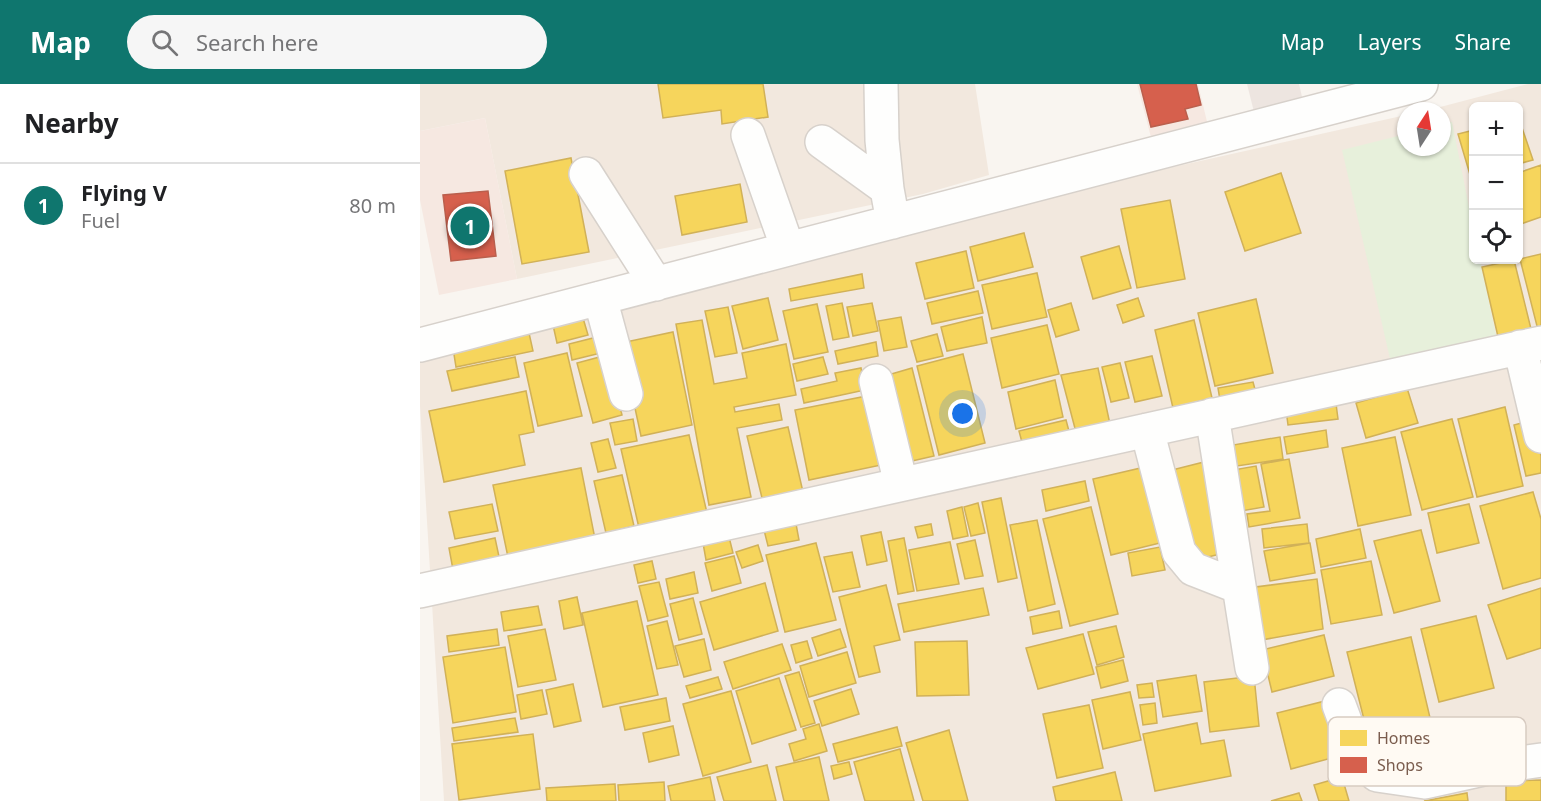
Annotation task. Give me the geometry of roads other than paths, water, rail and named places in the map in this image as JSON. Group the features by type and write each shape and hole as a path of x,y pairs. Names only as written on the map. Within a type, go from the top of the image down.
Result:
{"street":[{"path":"881,84 882,140 893,222"},
{"path":"420,345 1421,84"},
{"path":"748,135 788,249"},
{"path":"822,141 887,189"},
{"path":"586,174 656,284"},
{"path":"600,298 626,394"},
{"path":"420,591 1530,345 1541,436"},
{"path":"876,381 901,484"},
{"path":"1212,415 1252,668"},
{"path":"1147,430 1179,552 1194,569 1239,587"},
{"path":"1339,705 1343,717"},
{"path":"1526,762 1541,760"}],"place":[{"name":"Flying V","path":"470,226"}]}
